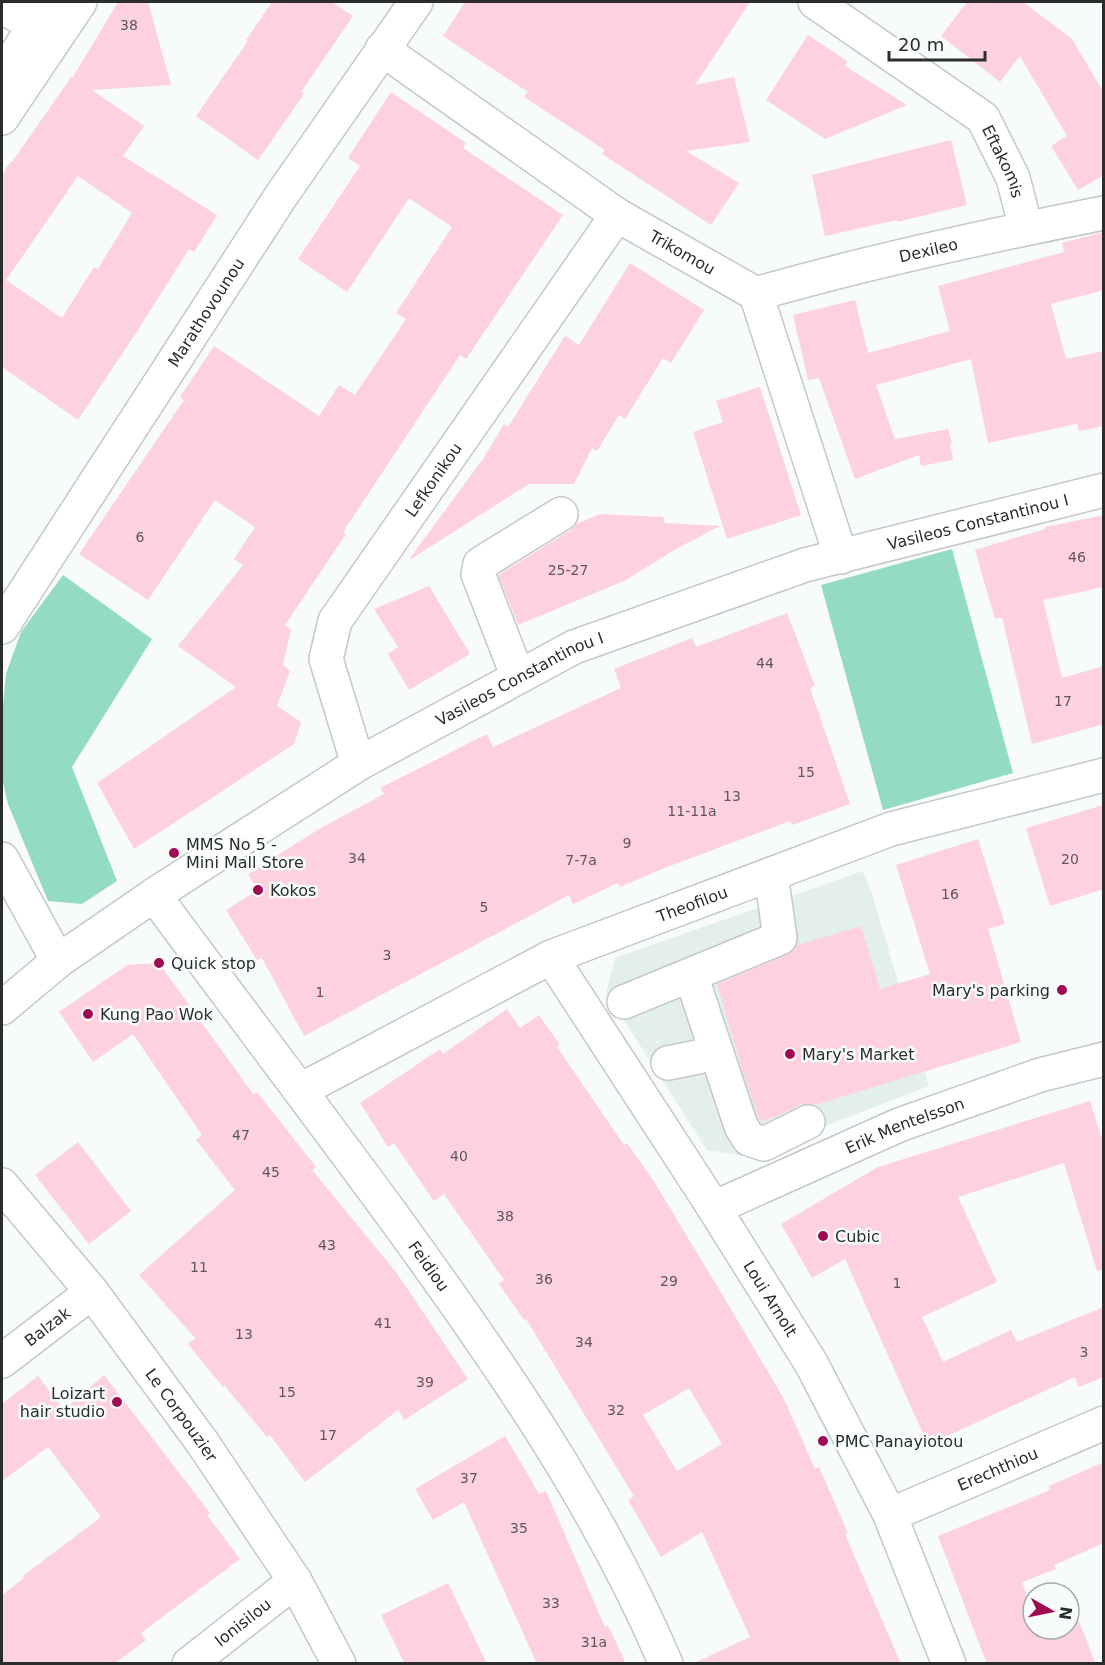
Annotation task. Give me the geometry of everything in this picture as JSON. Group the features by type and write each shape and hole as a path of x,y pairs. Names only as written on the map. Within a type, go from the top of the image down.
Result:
{"street":[{"path":"2,118 80,2"},
{"name":"Marathovounou","path":"2,627 241,256 416,2"},
{"name":"Eftakomis","path":"815,2 983,118 1012,178 1026,228"},
{"path":"2,7 42,13 2,76"},
{"name":"Trikomou","path":"382,49 617,215 756,294"},
{"name":"Dexileo","path":"756,294 856,267 1026,228 1104,213"},
{"name":"Lefkonikou","path":"358,764 326,659 335,621 617,215"},
{"path":"756,294 841,557"},
{"name":"Vasileos Constantinou I","path":"2,1008 58,961 154,895 358,764 574,647 805,565 1104,490"},
{"path":"518,677 478,574 480,564 561,514"},
{"name":"Theofilou","path":"301,1090 551,957 891,829 1104,775"},
{"path":"2,859 58,961"},
{"path":"624,1002 780,938 771,874"},
{"name":"Feidiou","path":"154,895 301,1090 482,1338 572,1478 649,1624 666,1664"},
{"name":"Loui Arnolt","path":"551,957 714,1208 811,1363 890,1515 949,1664"},
{"path":"691,975 741,1126 750,1139 764,1144 808,1122"},
{"path":"668,1063 717,1053"},
{"name":"Erik Mentelsson","path":"714,1208 900,1125 1040,1075 1104,1059"},
{"name":"Le Corpouzier","path":"2,1185 92,1292 202,1442 295,1581 339,1664"},
{"name":"Balzak","path":"2,1361 92,1292"},
{"name":"Erechthiou","path":"890,1515 1104,1423"},
{"name":"Ionisilou","path":"189,1664 295,1581"}],"shaded area":[{"name":"Mary's Market","path":"863,871 872,894 929,1086 746,1156 707,1150 606,992 615,958"}],"green space":[{"path":"952,549 1013,773 883,810 821,585"},
{"path":"63,575 152,639 72,767 117,881 82,904 48,901 8,804 2,778 2,714 6,674 21,632"}],"building":[{"path":"118,2 148,2 171,85 92,90 144,126 123,156 217,215 194,252 189,249 78,420 2,367 2,175 73,77","holes":["78,176 132,213 98,269 94,267 62,318 6,280"]},
{"path":"272,2 332,2 353,16 301,92 304,94 258,160 196,116"},
{"path":"465,2 750,2 695,85 734,77 750,142 686,151 739,183 711,225 602,154 605,150 524,97 528,92 443,36"},
{"path":"967,2 1023,2 1072,39 1104,93 1104,175 1078,190 1051,146 1067,136 1020,56 1000,82 941,36"},
{"path":"808,35 847,61 845,66 907,105 825,139 766,100"},
{"path":"391,92 466,143 463,148 563,215 466,359 460,355 343,532 346,534 285,625 291,630 283,664 290,671 277,706 301,722 294,744 134,849 97,783 236,687 178,646 243,565 234,559 255,527 215,500 148,600 79,554 184,400 180,397 214,346 319,416 339,385 355,395 406,319 396,313 452,227 409,198 347,292 298,259 360,166 348,158"},
{"path":"951,140 967,205 825,236 812,175"},
{"path":"1104,232 1104,290 1051,304 1066,359 1104,351 1104,426 1079,431 1077,424 988,443 971,359 876,385 895,439 948,429 953,460 921,466 919,455 855,479 819,378 808,380 793,315 855,300 868,353 950,331 938,286 1064,252 1062,243"},
{"path":"630,263 704,310 671,363 663,358 625,419 619,415 597,451 592,448 574,484 529,484 411,559 483,459 504,424 508,427 565,336 579,345"},
{"path":"760,387 801,515 727,539 693,432 723,422 716,401"},
{"path":"600,514 663,517 665,523 720,526 676,549 626,580 518,625 498,575 571,530 576,524"},
{"path":"1104,515 1104,587 1043,600 1062,678 1104,666 1104,724 1032,744 1002,617 995,619 975,550 1045,529 1045,527"},
{"path":"429,586 470,654 409,690 388,654 398,647 374,609"},
{"path":"787,613 815,686 810,688 850,804 792,825 790,821 620,887 618,883 573,904 569,895 304,1036 262,958 257,960 226,910 258,890 248,874 319,829 384,794 380,788 487,734 493,747 621,688 614,669 692,638 696,647"},
{"path":"1104,805 1104,889 1050,906 1026,828"},
{"path":"978,839 1005,924 988,929 1021,1042 815,1105 809,1103 800,1105 760,1121 717,984 787,955 797,945 861,926 880,989 930,974 896,865"},
{"path":"159,963 253,1094 257,1092 316,1167 312,1170 396,1272 468,1379 404,1420 398,1410 305,1482 270,1435 267,1437 188,1344 195,1338 139,1275 235,1190 196,1140 202,1135 133,1034 93,1062 59,1012 127,965"},
{"path":"507,1009 520,1028 539,1015 560,1045 557,1047 624,1145 627,1143 653,1180 784,1399 815,1469 819,1467 901,1664 692,1664 750,1637 702,1532 661,1557 628,1500 634,1496 526,1319 524,1320 499,1284 504,1280 444,1194 434,1201 394,1143 388,1147 360,1103 440,1049 443,1054","holes":["689,1388 722,1444 677,1471 643,1415"]},
{"path":"1090,1101 1104,1146 1104,1270 1097,1271 1064,1163 958,1197 997,1282 922,1317 943,1362 1011,1330 1017,1342 1104,1307 1104,1377 1079,1387 1075,1377 928,1445 845,1259 812,1278 781,1224 878,1167"},
{"path":"78,1142 131,1211 89,1244 35,1175"},
{"path":"104,1375 210,1513 207,1515 240,1559 141,1633 146,1640 114,1664 2,1664 2,1595 24,1578 23,1576 101,1517 48,1447 2,1481 2,1404 38,1376 64,1410"},
{"path":"505,1436 539,1494 546,1491 605,1627 608,1625 626,1664 537,1664 464,1502 433,1520 415,1489"},
{"path":"1104,1462 1104,1543 1054,1565 1056,1569 1021,1581 1021,1641 1081,1641 1081,1626 1096,1664 987,1664 938,1536 1050,1490 1049,1486"},
{"path":"448,1583 487,1664 405,1664 381,1615"}],"place":[{"name":"MMS No 5 - Mini Mall Store","path":"174,853"},
{"name":"Kokos","path":"258,890"},
{"name":"Quick stop","path":"159,963"},
{"name":"Mary's parking","path":"1062,990"},
{"name":"Kung Pao Wok","path":"88,1014"},
{"name":"Mary's Market","path":"790,1054"},
{"name":"Cubic","path":"823,1236"},
{"name":"Loizart hair studio","path":"117,1402"},
{"name":"PMC Panayiotou","path":"823,1441"}]}
